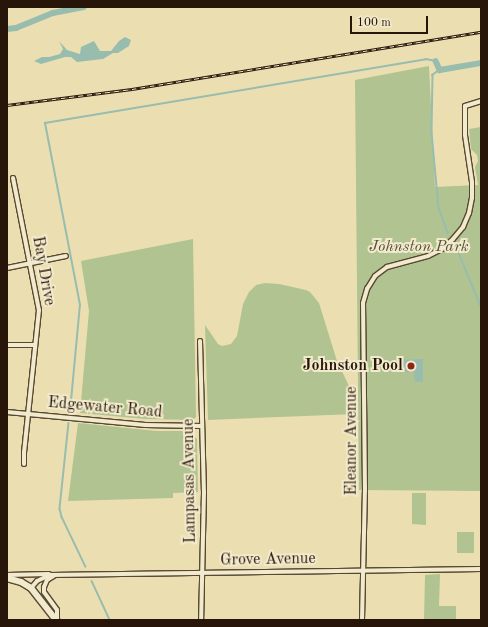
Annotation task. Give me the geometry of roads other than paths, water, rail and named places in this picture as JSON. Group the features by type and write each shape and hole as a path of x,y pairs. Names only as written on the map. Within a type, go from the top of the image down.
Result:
{"main road":[{"name":"Grove Avenue","path":"7,576 30,588"},
{"path":"30,588 57,620"}],"street":[{"name":"Eleanor Avenue","path":"362,620 365,491 363,303 367,289 375,276 387,267 428,256 442,249 463,227 469,213 472,198 472,182 465,135 465,106 481,101"},
{"name":"Bay Drive","path":"13,178 39,310 24,464"},
{"path":"7,268 66,256"},
{"name":"Lampasas Avenue","path":"200,341 201,426 204,492 201,620"},
{"path":"7,345 35,344"},
{"name":"Edgewater Road","path":"7,412 145,425 201,426"},
{"name":"Grove Avenue","path":"7,576 37,573 55,575 202,574 481,569"},
{"name":"Grove Avenue","path":"30,588 43,577 55,575"},
{"path":"55,575 47,580 44,587 44,592 58,610 57,620"}],"waterway":[{"path":"7,29 16,28 53,13 83,7"},
{"path":"70,412 80,305 45,123 426,59 436,61"},
{"path":"436,61 440,70 481,63"},
{"path":"440,70 433,75 432,133 439,208 448,233"},
{"path":"456,246 481,306"},
{"path":"69,423 60,509 62,517 86,567"},
{"path":"92,581 110,620"}],"railway":[{"path":"7,105 132,89 481,32"}],"place":[{"name":"Johnston Pool","path":"411,366"}],"park label":[{"name":"Johnston Park","path":"419,247"}]}
